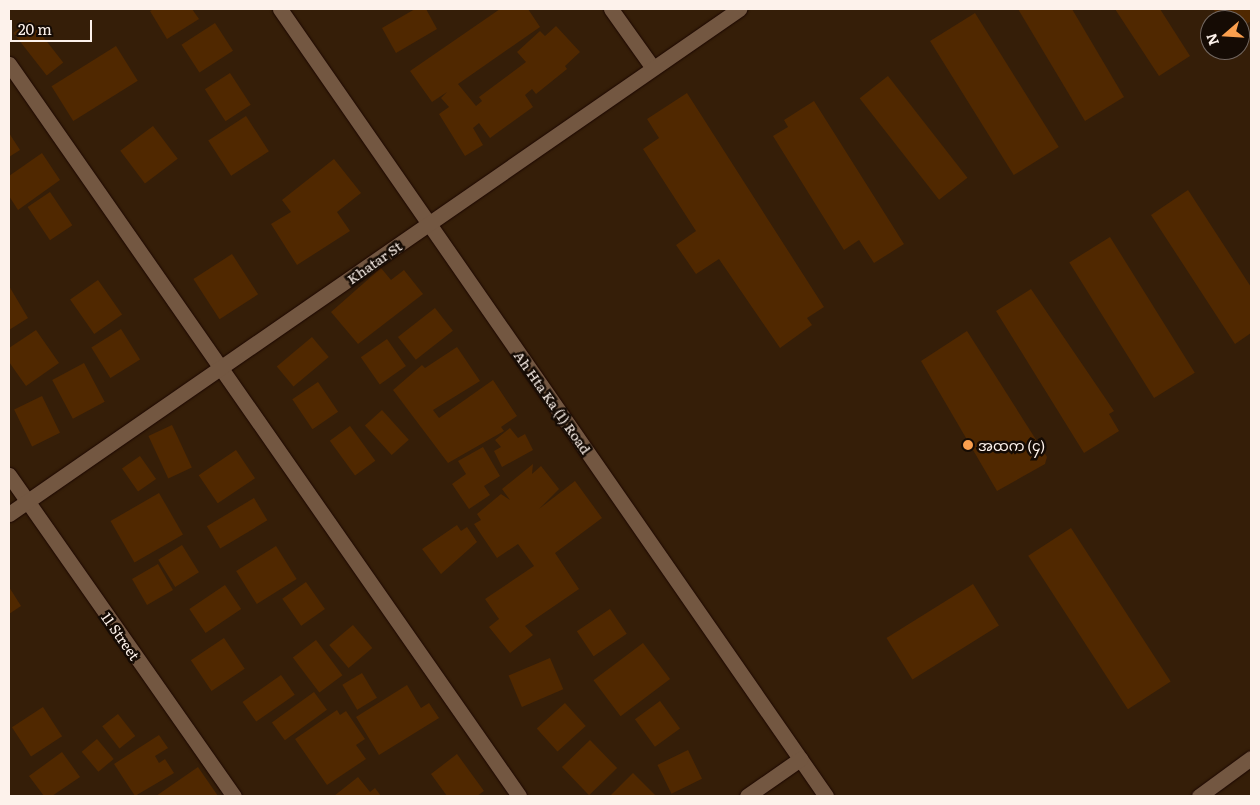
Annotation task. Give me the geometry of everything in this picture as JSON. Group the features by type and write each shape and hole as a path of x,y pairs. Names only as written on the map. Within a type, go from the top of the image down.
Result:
{"street":[{"name":"Ah Hta Ka (1) Road","path":"280,9 826,796"},
{"path":"611,9 653,68"},
{"name":"Khatar St","path":"9,514 739,9"},
{"path":"9,64 519,796"},
{"name":"11 Street","path":"9,475 234,796"},
{"path":"1198,796 1251,758"},
{"path":"748,796 800,759"}],"building":[{"path":"154,9 192,9 199,19 167,39 150,11"},
{"path":"415,9 426,9 437,29 396,53 382,28"},
{"path":"500,9 528,9 540,27 458,84 476,106 482,101 479,97 526,62 517,52 540,31 545,36 556,26 580,52 565,66 567,69 536,94 532,89 525,95 533,107 490,138 479,123 473,128 483,145 465,156 439,114 449,107 441,98 447,92 432,102 410,71"},
{"path":"1018,9 1072,9 1124,97 1085,121"},
{"path":"1115,9 1160,9 1190,56 1159,76"},
{"path":"1251,9 1251,21 1250,10 1214,10"},
{"path":"975,13 1059,147 1014,175 930,41"},
{"path":"30,20 63,63 47,75 13,33"},
{"path":"215,23 233,51 199,72 181,45"},
{"path":"116,46 138,81 73,121 52,86"},
{"path":"230,73 251,105 226,121 205,89"},
{"path":"888,76 967,178 939,200 860,98"},
{"path":"687,93 824,307 807,318 812,325 780,348 719,259 696,274 676,245 696,231 643,149 659,138 647,119"},
{"path":"814,101 904,244 874,263 859,240 844,250 773,136 788,127 784,120"},
{"path":"246,116 269,151 231,176 208,141"},
{"path":"153,126 178,159 145,183 120,151"},
{"path":"9,133 20,150 9,157"},
{"path":"42,153 60,180 18,210 9,196 9,176"},
{"path":"334,159 361,193 337,212 350,231 297,265 271,224 291,212 282,200"},
{"path":"1188,190 1251,287 1251,333 1235,344 1151,215"},
{"path":"50,192 72,225 50,240 28,207"},
{"path":"1110,237 1195,373 1154,398 1069,262"},
{"path":"232,254 258,294 220,319 193,279"},
{"path":"381,268 391,280 404,270 423,294 358,344 331,312"},
{"path":"98,280 122,314 94,334 70,300"},
{"path":"9,286 28,318 9,330"},
{"path":"1031,289 1114,411 1109,414 1119,431 1084,453 996,311"},
{"path":"435,308 453,331 416,360 398,337"},
{"path":"121,329 140,360 110,378 91,348"},
{"path":"36,330 59,363 26,386 9,362 9,348"},
{"path":"967,331 1047,457 1045,464 997,491 921,361"},
{"path":"312,337 329,357 293,386 277,367"},
{"path":"387,339 406,366 380,384 361,357"},
{"path":"457,347 480,381 433,410 439,418 493,380 517,416 501,427 504,431 448,463 393,390 422,365 425,368"},
{"path":"84,363 105,402 73,419 52,380"},
{"path":"318,382 338,412 312,429 292,399"},
{"path":"42,396 60,433 32,446 14,410"},
{"path":"382,410 409,440 392,455 365,425"},
{"path":"172,425 192,468 168,479 148,436"},
{"path":"350,426 375,461 355,475 330,441"},
{"path":"510,428 518,438 525,434 533,450 502,467 494,451 501,447 495,440"},
{"path":"483,447 500,476 484,486 490,495 469,509 452,484 466,474 458,461"},
{"path":"236,450 255,478 218,503 199,475"},
{"path":"140,456 156,479 138,492 122,469"},
{"path":"533,464 532,474 541,466 559,489 539,509 575,481 602,518 555,553 579,589 525,626 533,635 510,653 489,627 499,619 485,599 534,566 518,544 497,558 474,524 481,520 477,514 501,494 510,500 502,489"},
{"path":"159,493 183,535 135,563 111,521"},
{"path":"254,498 267,520 220,549 207,526"},
{"path":"457,525 461,531 467,527 477,542 441,574 422,549"},
{"path":"1071,528 1171,681 1128,709 1028,556"},
{"path":"182,545 199,572 175,587 158,560"},
{"path":"276,546 297,579 257,604 236,571"},
{"path":"158,564 173,590 147,605 132,579"},
{"path":"306,582 325,609 301,626 282,599"},
{"path":"973,584 999,626 912,680 886,638"},
{"path":"225,585 241,609 206,633 189,609"},
{"path":"9,587 21,606 9,614"},
{"path":"610,609 627,634 594,656 577,631"},
{"path":"353,625 372,648 349,668 329,645"},
{"path":"224,638 245,669 212,691 191,660"},
{"path":"316,640 342,675 319,693 293,657"},
{"path":"643,643 670,679 621,716 593,680"},
{"path":"550,658 563,689 522,707 509,676"},
{"path":"362,673 377,698 357,710 342,685"},
{"path":"281,675 295,695 256,722 242,702"},
{"path":"407,685 421,708 429,703 439,718 379,755 356,717"},
{"path":"314,692 327,710 285,740 272,723"},
{"path":"660,701 680,729 655,747 635,719"},
{"path":"565,703 586,726 558,751 537,728"},
{"path":"43,707 62,736 31,757 12,727"},
{"path":"337,710 340,715 346,711 365,739 356,745 366,759 327,785 295,739"},
{"path":"118,714 135,736 119,748 102,726"},
{"path":"159,735 168,748 155,756 159,763 165,759 174,773 135,796 114,764"},
{"path":"97,739 114,759 98,772 82,752"},
{"path":"590,740 617,768 589,795 562,767"},
{"path":"688,750 702,779 671,794 657,765"},
{"path":"62,752 80,777 52,796 44,796 29,776"},
{"path":"457,754 484,791 477,796 447,796 431,774"},
{"path":"198,767 218,796 156,796"},
{"path":"633,773 656,796 610,796"},
{"path":"358,777 370,792 375,788 381,796 334,796"}],"place":[{"name":"အထက (၄)","path":"968,445"}]}
